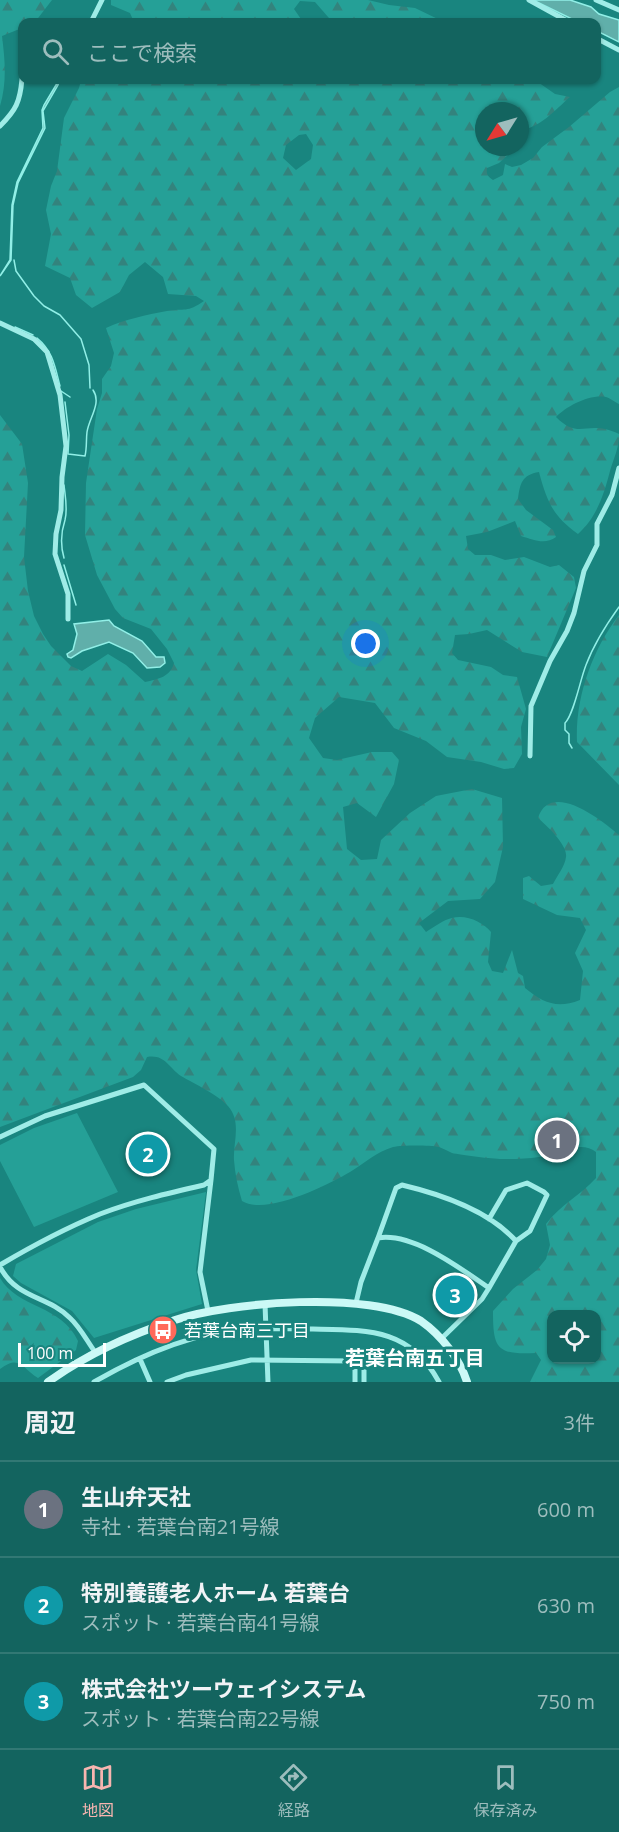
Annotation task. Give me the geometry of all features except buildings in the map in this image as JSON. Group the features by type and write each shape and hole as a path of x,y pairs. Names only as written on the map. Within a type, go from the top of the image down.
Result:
{"street":[{"path":"93,18 102,0"},
{"path":"529,0 562,18"},
{"path":"596,0 619,10"},
{"path":"601,40 619,50"},
{"path":"0,126 18,105 21,84"},
{"path":"0,323 34,339 47,352 60,395 66,446 55,554 68,594 68,619"},
{"path":"530,756 531,706 574,613 585,570 597,545 597,524 612,495 619,468"},
{"path":"0,1137 45,1116 144,1085 214,1149 200,1272 208,1311"},
{"path":"95,1352 70,1317 17,1288 5,1276 0,1266 36,1244 100,1214 148,1198 204,1185 211,1180"},
{"path":"441,1339 482,1299 516,1241 530,1231 547,1195 527,1183 506,1190 489,1219"},
{"path":"356,1303 361,1282 396,1188 402,1185 439,1195 489,1219 516,1241"},
{"path":"378,1239 384,1237 405,1241 424,1248 456,1264 489,1288"},
{"path":"48,1382 95,1352 143,1331 208,1311 265,1304 356,1303 381,1307 421,1321 441,1339 460,1364 467,1382"},
{"path":"265,1304 264,1329 268,1382"},
{"path":"94,1382 140,1359 181,1343 242,1329 361,1330 381,1333 401,1341 418,1353 428,1363 439,1382"},
{"path":"140,1359 150,1382"},
{"path":"167,1382 186,1375 251,1360 352,1361 355,1365 355,1382"},
{"path":"364,1382 364,1362 428,1363"}],"green space":[{"path":"0,0 52,0 38,18 18,18 18,30 2,36 5,71 0,106"},
{"path":"111,0 368,0 415,8 436,18 329,18 315,2 300,1 294,9 300,18 132,18 130,13 111,5"},
{"path":"80,84 541,84 555,94 570,97 529,128 529,102 475,102 475,156 507,156 499,163 487,168 488,175 493,180 503,175 505,164 512,167 533,158 542,147 619,87 619,404 606,397 593,397 572,405 556,417 574,429 597,428 619,434 617,449 605,488 595,513 578,534 562,521 552,508 539,472 533,473 523,481 518,499 526,510 553,530 556,537 544,541 521,536 515,521 487,532 466,536 468,549 475,555 491,555 505,560 524,557 550,567 559,565 574,577 576,588 547,657 522,652 487,630 455,635 452,653 458,660 491,667 503,675 517,677 526,709 521,727 522,754 514,768 504,769 481,762 447,757 426,741 394,728 375,703 339,697 315,718 309,738 323,758 337,760 372,752 392,752 399,760 394,784 376,817 357,803 343,807 347,849 361,860 377,859 381,840 410,813 436,796 472,789 502,798 503,847 495,882 480,899 448,901 419,923 426,932 442,922 457,917 468,918 484,925 491,932 488,962 492,971 503,973 512,950 518,973 523,976 525,988 544,1001 564,1004 580,1000 583,971 575,953 586,930 580,918 557,915 523,899 523,878 529,876 541,886 553,884 566,857 560,841 538,818 544,807 553,802 564,802 589,813 619,835 619,1382 530,1382 541,1360 536,1353 505,1351 496,1342 494,1334 493,1311 546,1259 550,1245 546,1224 596,1178 596,1152 590,1148 576,1147 525,1159 502,1159 456,1154 435,1146 393,1147 340,1178 312,1191 281,1202 253,1205 242,1201 238,1186 234,1160 236,1125 232,1112 218,1098 181,1076 158,1057 147,1057 141,1070 133,1077 0,1127 0,415 22,444 28,483 24,557 34,616 43,634 51,646 71,666 82,671 108,654 126,665 145,682 163,677 174,663 167,649 151,629 123,618 115,609 97,575 85,535 86,483 97,409 102,393 102,379 111,366 114,353 106,328 144,316 190,309 204,301 196,296 168,294 163,277 145,262 129,275 120,292 92,308 76,295 70,278 45,266 51,234 46,210 57,171 64,118","holes":["306,134 313,145 311,159 296,170 283,158 286,145 299,135"]},
{"path":"619,615 619,785 577,742 577,725 582,692 593,659"},
{"path":"77,1113 118,1192 34,1227 0,1161 0,1145 34,1128"},
{"path":"206,1192 196,1270 202,1304 94,1338 72,1311 21,1283 13,1276 16,1264 98,1222 136,1209"},
{"path":"0,1278 17,1295 61,1320 71,1329 78,1341 76,1350 38,1378 17,1363 0,1369"}],"water":[{"path":"533,0 570,0 591,7 599,14 619,20 619,42 601,33 601,18 570,18"},
{"path":"58,84 43,111 45,128 18,183 13,205 11,260 0,276 10,260 12,205 17,182 43,128 42,110"},
{"path":"109,620 114,626 142,641 156,657 164,657 165,663 160,667 147,668 133,653 109,642 82,651 71,658 68,657 67,654 73,650 77,634 74,624"}],"waterway":[{"path":"14,260 16,271 34,296 44,306 60,315 81,339 89,365 90,388"},
{"path":"15,327 33,335"},
{"path":"37,338 50,354 60,386"},
{"path":"65,402 69,435 68,454 85,456 88,427 96,405 93,390"},
{"path":"61,391 70,397"},
{"path":"64,485 66,511 61,538 64,558"},
{"path":"64,565 76,605"},
{"path":"572,748 569,743 569,734 565,730 565,723 593,650 619,607"}],"place":[{"name":"生山弁天社","path":"557,1140"},
{"name":"特別養護老人ホーム 若葉台","path":"148,1154"},
{"name":"株式会社ツーウェイシステム","path":"455,1295"},
{"name":"若葉台南三丁目","path":"163,1330"}],"district":[{"name":"若葉台南五丁目","path":"415,1357"}]}
